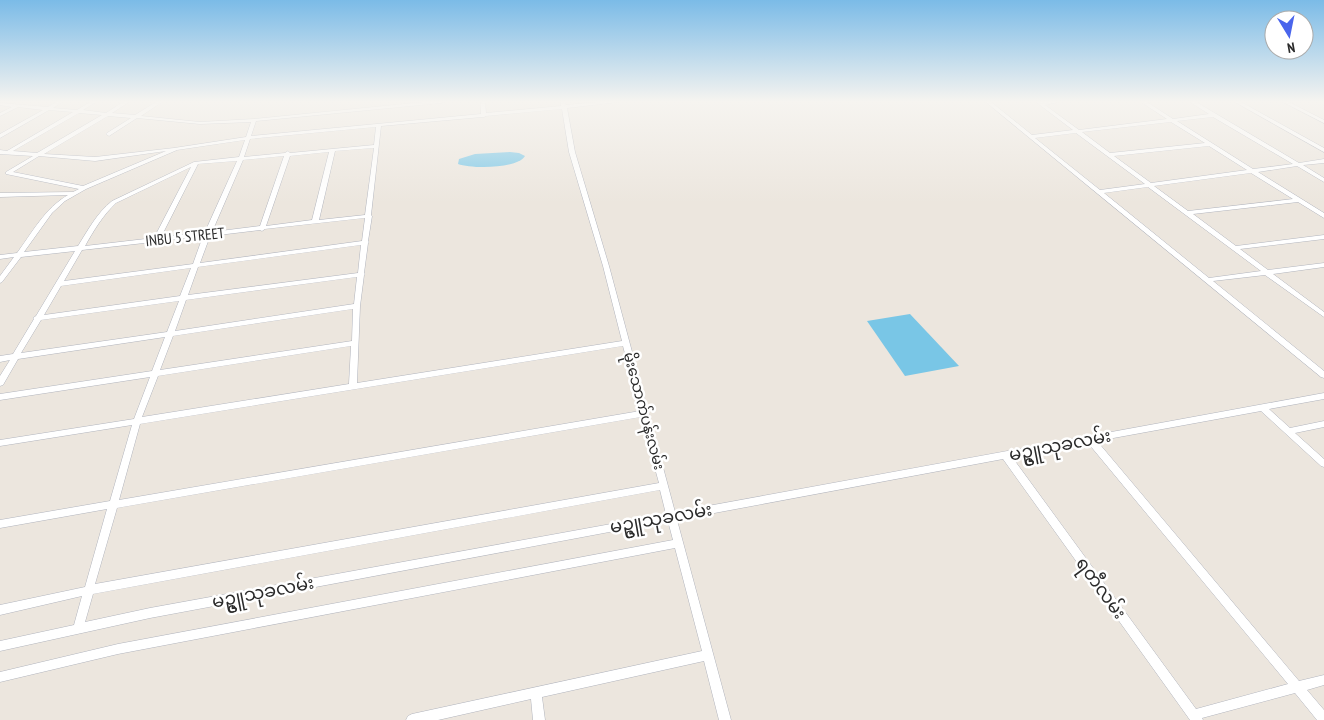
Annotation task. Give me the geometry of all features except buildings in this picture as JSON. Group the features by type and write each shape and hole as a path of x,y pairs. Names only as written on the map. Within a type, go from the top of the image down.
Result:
{"street":[{"path":"0,156 36,136"},
{"path":"8,173 72,136"},
{"path":"0,281 50,212 74,193 176,150 275,136"},
{"path":"353,387 358,306 378,136"},
{"name":"မိုးသောက်ပန်းလမ်း","path":"569,136 627,343 725,720"},
{"path":"1031,137 1042,136"},
{"path":"1083,136 1323,314"},
{"path":"1197,136 1324,216"},
{"path":"1249,136 1324,180"},
{"path":"1298,136 1324,150"},
{"path":"1031,137 1322,371"},
{"path":"78,628 137,421 186,296 207,235 249,138"},
{"path":"1109,155 1210,144"},
{"path":"0,383 37,318 100,216 114,202 196,163 376,146"},
{"path":"0,152 95,159 163,149 176,150"},
{"path":"315,222 332,151"},
{"path":"262,229 288,153"},
{"path":"1099,192 1324,161"},
{"path":"156,241 196,163"},
{"path":"0,172 84,188"},
{"path":"0,195 74,193"},
{"path":"1188,213 1300,200"},
{"name":"INBU 5 STREET","path":"0,257 369,216"},
{"path":"1235,248 1324,237"},
{"path":"59,284 366,242"},
{"path":"1207,280 1324,266"},
{"path":"37,318 186,296 362,274"},
{"path":"0,359 172,332 358,306"},
{"path":"0,397 356,343"},
{"path":"0,443 627,343"},
{"name":"မဥ္ဇူသုခလမ်း","path":"0,646 78,628 1324,396"},
{"path":"1262,407 1324,464"},
{"path":"0,524 113,503 645,413"},
{"path":"1288,431 1324,424"},
{"path":"1090,439 1324,719"},
{"name":"ရတီလမ်း","path":"1006,456 1195,718"},
{"path":"0,610 90,590 664,486"},
{"path":"0,677 118,649 679,543"},
{"path":"412,720 708,655"},
{"path":"1195,718 1324,680"},
{"path":"536,694 539,720"}],"water":[{"path":"510,152 525,156 504,166 473,167 458,164 459,159 475,154"},
{"path":"910,314 959,366 905,376 867,321"}]}
